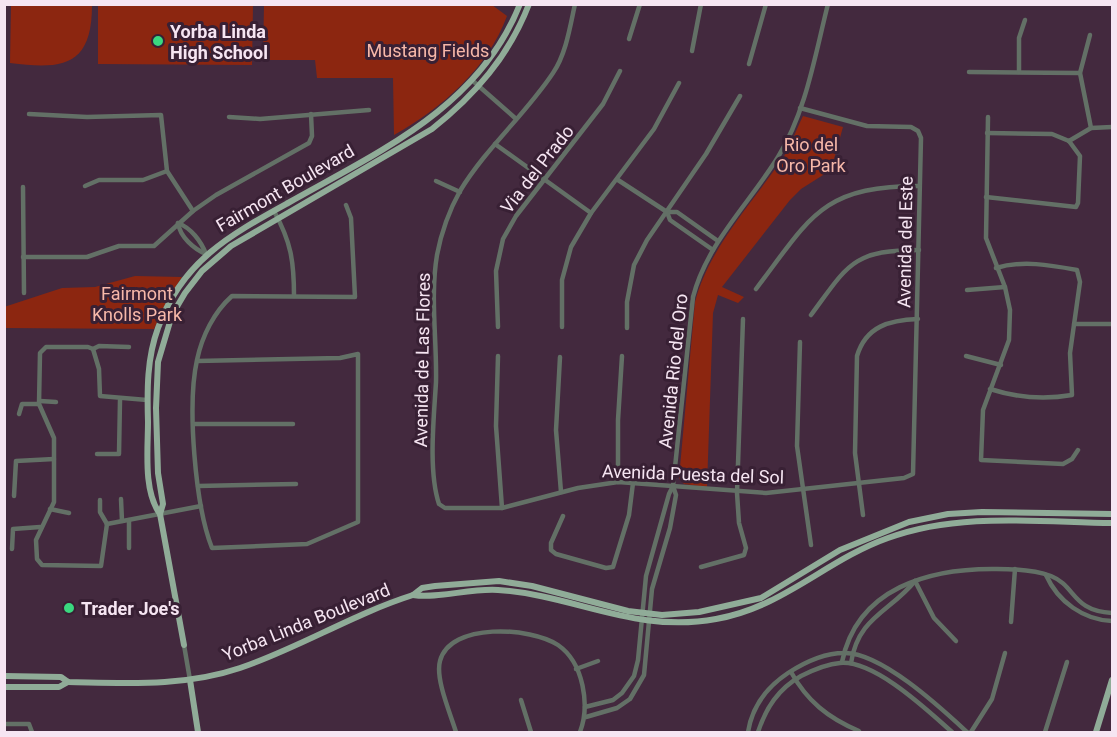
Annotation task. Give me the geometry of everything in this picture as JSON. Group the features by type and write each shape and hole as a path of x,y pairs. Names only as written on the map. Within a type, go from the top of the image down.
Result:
{"main road":[{"name":"Fairmont Boulevard","path":"184,645 160,514 154,505 150,478 147,400 150,358 158,327 183,280 206,254 234,233 411,133 440,112 473,81 507,33 520,4"},
{"name":"Fairmont Boulevard","path":"160,514 163,504 158,473 156,400 158,362 172,315 192,283 231,246 432,129 479,87 497,64 529,4"},
{"path":"516,13 524,17"},
{"path":"206,254 213,261"},
{"path":"147,400 156,400"},
{"name":"Yorba Linda Boulevard","path":"4,687 59,687 68,682 153,683 190,680 253,663 412,595 422,588 474,581 532,586 641,613 699,612 761,598 840,550 909,522 948,514 982,512 1113,514"},
{"name":"Yorba Linda Boulevard","path":"412,595 424,597 475,589 518,592 649,622 715,620 760,607 806,584 859,550 916,529 960,522 1113,523"},
{"path":"474,581 475,589"},
{"name":"Yorba Linda Boulevard","path":"4,676 61,677 68,682"},
{"name":"Fairmont Boulevard","path":"190,680 198,732"},
{"path":"1096,732 1113,680"}],"street":[{"name":"Avenida de Las Flores","path":"439,504 433,424 436,383 434,290 438,254 460,192 515,118 553,73 563,51 575,4"},
{"path":"629,39 640,4"},
{"path":"692,51 702,4"},
{"path":"749,64 766,4"},
{"name":"Avenida Rio del Oro","path":"585,707 612,700 628,686 637,668 646,576 673,486 693,297 701,272 712,250 778,157 793,130 828,4"},
{"path":"1019,72 1019,38 1025,20"},
{"path":"1090,35 1080,73 1091,128"},
{"name":"Via del Prado","path":"498,327 496,271 503,239 516,216 593,118 620,71"},
{"path":"969,72 1080,73"},
{"path":"473,81 515,118"},
{"path":"562,327 562,280 571,247 591,213 618,180 654,129 679,83"},
{"path":"627,328 627,302 634,265 647,240 740,96"},
{"name":"Avenida del Este","path":"800,108 848,123 911,127 918,131 921,138 913,474"},
{"path":"229,117 260,119 369,110"},
{"path":"29,114 87,117 161,115 167,171 194,211"},
{"path":"23,257 87,257 119,246 154,246 194,211 309,142 312,136 311,114"},
{"path":"988,117 986,238 1005,287 1010,310 1009,340 983,410 981,460 1063,464 1072,459 1078,450"},
{"path":"1069,141 1091,128 1113,128"},
{"path":"986,197 1072,207 1078,203 1080,156 1069,141 1052,134 987,134"},
{"path":"495,144 591,213"},
{"path":"86,186 99,180 143,180 167,171"},
{"path":"618,180 667,212 677,212 718,241"},
{"path":"436,181 460,192"},
{"path":"756,289 803,227 834,201 856,191 883,186 919,186"},
{"path":"23,187 24,292"},
{"path":"197,361 340,358 358,354 358,522 307,544 212,548 198,486 195,424 197,361 213,319 232,296 355,297 351,218 346,205"},
{"path":"274,211 288,238 294,261 294,296"},
{"path":"667,212 670,220 712,250"},
{"path":"178,224 186,226 203,245 206,254"},
{"path":"811,315 840,276 859,260 874,252 919,250"},
{"path":"990,389 1013,396 1041,399 1072,395 1070,352 1080,273 1077,270 1041,263 1010,263 996,268"},
{"path":"967,291 1005,287"},
{"path":"701,567 744,555 746,548 739,523 737,493 743,319"},
{"path":"863,515 855,453 860,348 876,326 894,319 918,319"},
{"path":"1074,324 1113,324"},
{"path":"800,342 797,446 811,545"},
{"path":"100,500 100,512 107,524 101,566 42,565 36,559 36,540 40,527 54,502 54,438 39,403 40,353 46,347 93,349 99,346 129,347"},
{"path":"93,349 99,369 100,396 120,400 147,400"},
{"path":"498,356 496,426 502,508"},
{"path":"618,483 618,420 622,356"},
{"path":"966,356 1001,365"},
{"path":"560,357 555,430 561,492"},
{"path":"97,454 119,454 120,400"},
{"path":"19,414 22,404 56,402"},
{"path":"195,424 293,423"},
{"path":"14,496 16,461 54,459"},
{"name":"Avenida Puesta del Sol","path":"439,504 450,509 502,508 592,484 633,483 737,493 802,490 913,474"},
{"path":"563,516 551,543 551,550 606,568 613,567 629,515 633,483"},
{"path":"198,486 296,484"},
{"name":"Avenida Rio del Oro","path":"586,717 617,708 638,689 646,662 652,589 670,528 676,495 673,486"},
{"path":"121,499 122,521"},
{"path":"107,524 201,506"},
{"path":"50,509 69,513"},
{"path":"129,520 129,548"},
{"path":"12,549 13,529 40,527"},
{"path":"842,662 852,631 868,612 893,589 915,581 962,570 1015,570 1046,575 1056,579 1088,608 1113,613"},
{"path":"1011,622 1015,570"},
{"path":"1046,575 1051,584 1078,612 1092,619 1113,621"},
{"path":"915,581 934,618 956,641"},
{"path":"851,663 858,637 869,621 907,591 915,581"},
{"path":"456,732 439,674 440,662 445,649 456,639 498,632 537,636 558,645 570,657 576,669 585,707 586,717 580,732"},
{"name":"Fairmont Boulevard","path":"184,645 190,680"},
{"path":"748,732 753,712 770,687 791,672 818,658 852,653 875,663 912,685 969,732 992,699 1005,653"},
{"path":"576,669 598,661"},
{"path":"758,732 766,709 795,680 814,669 842,662 851,663 894,685 952,732"},
{"path":"1046,732 1067,662"},
{"path":"791,672 808,699 816,706 859,731"},
{"path":"521,700 531,732"},
{"path":"4,724 29,724 32,732"}],"green space":[{"path":"11,5 92,5 87,41 71,60 59,64 10,63"},
{"path":"98,5 253,5 252,65 98,64"},
{"name":"Mustang Fields","path":"264,5 492,5 507,16 488,53 475,70 445,100 412,125 394,135 393,78 317,78 315,60 266,60 263,56"},
{"name":"Rio del Oro Park","path":"803,116 843,127 831,170 801,189 790,200 722,287 744,297 738,303 718,295 713,313 707,487 684,484 679,478 695,302 710,263 783,158"},
{"name":"Fairmont Knolls Park","path":"135,276 182,277 167,300 154,329 5,328 4,307 62,288 95,287"}],"place":[{"name":"Yorba Linda High School","path":"158,41"},
{"name":"Trader Joe's","path":"69,608"}]}
